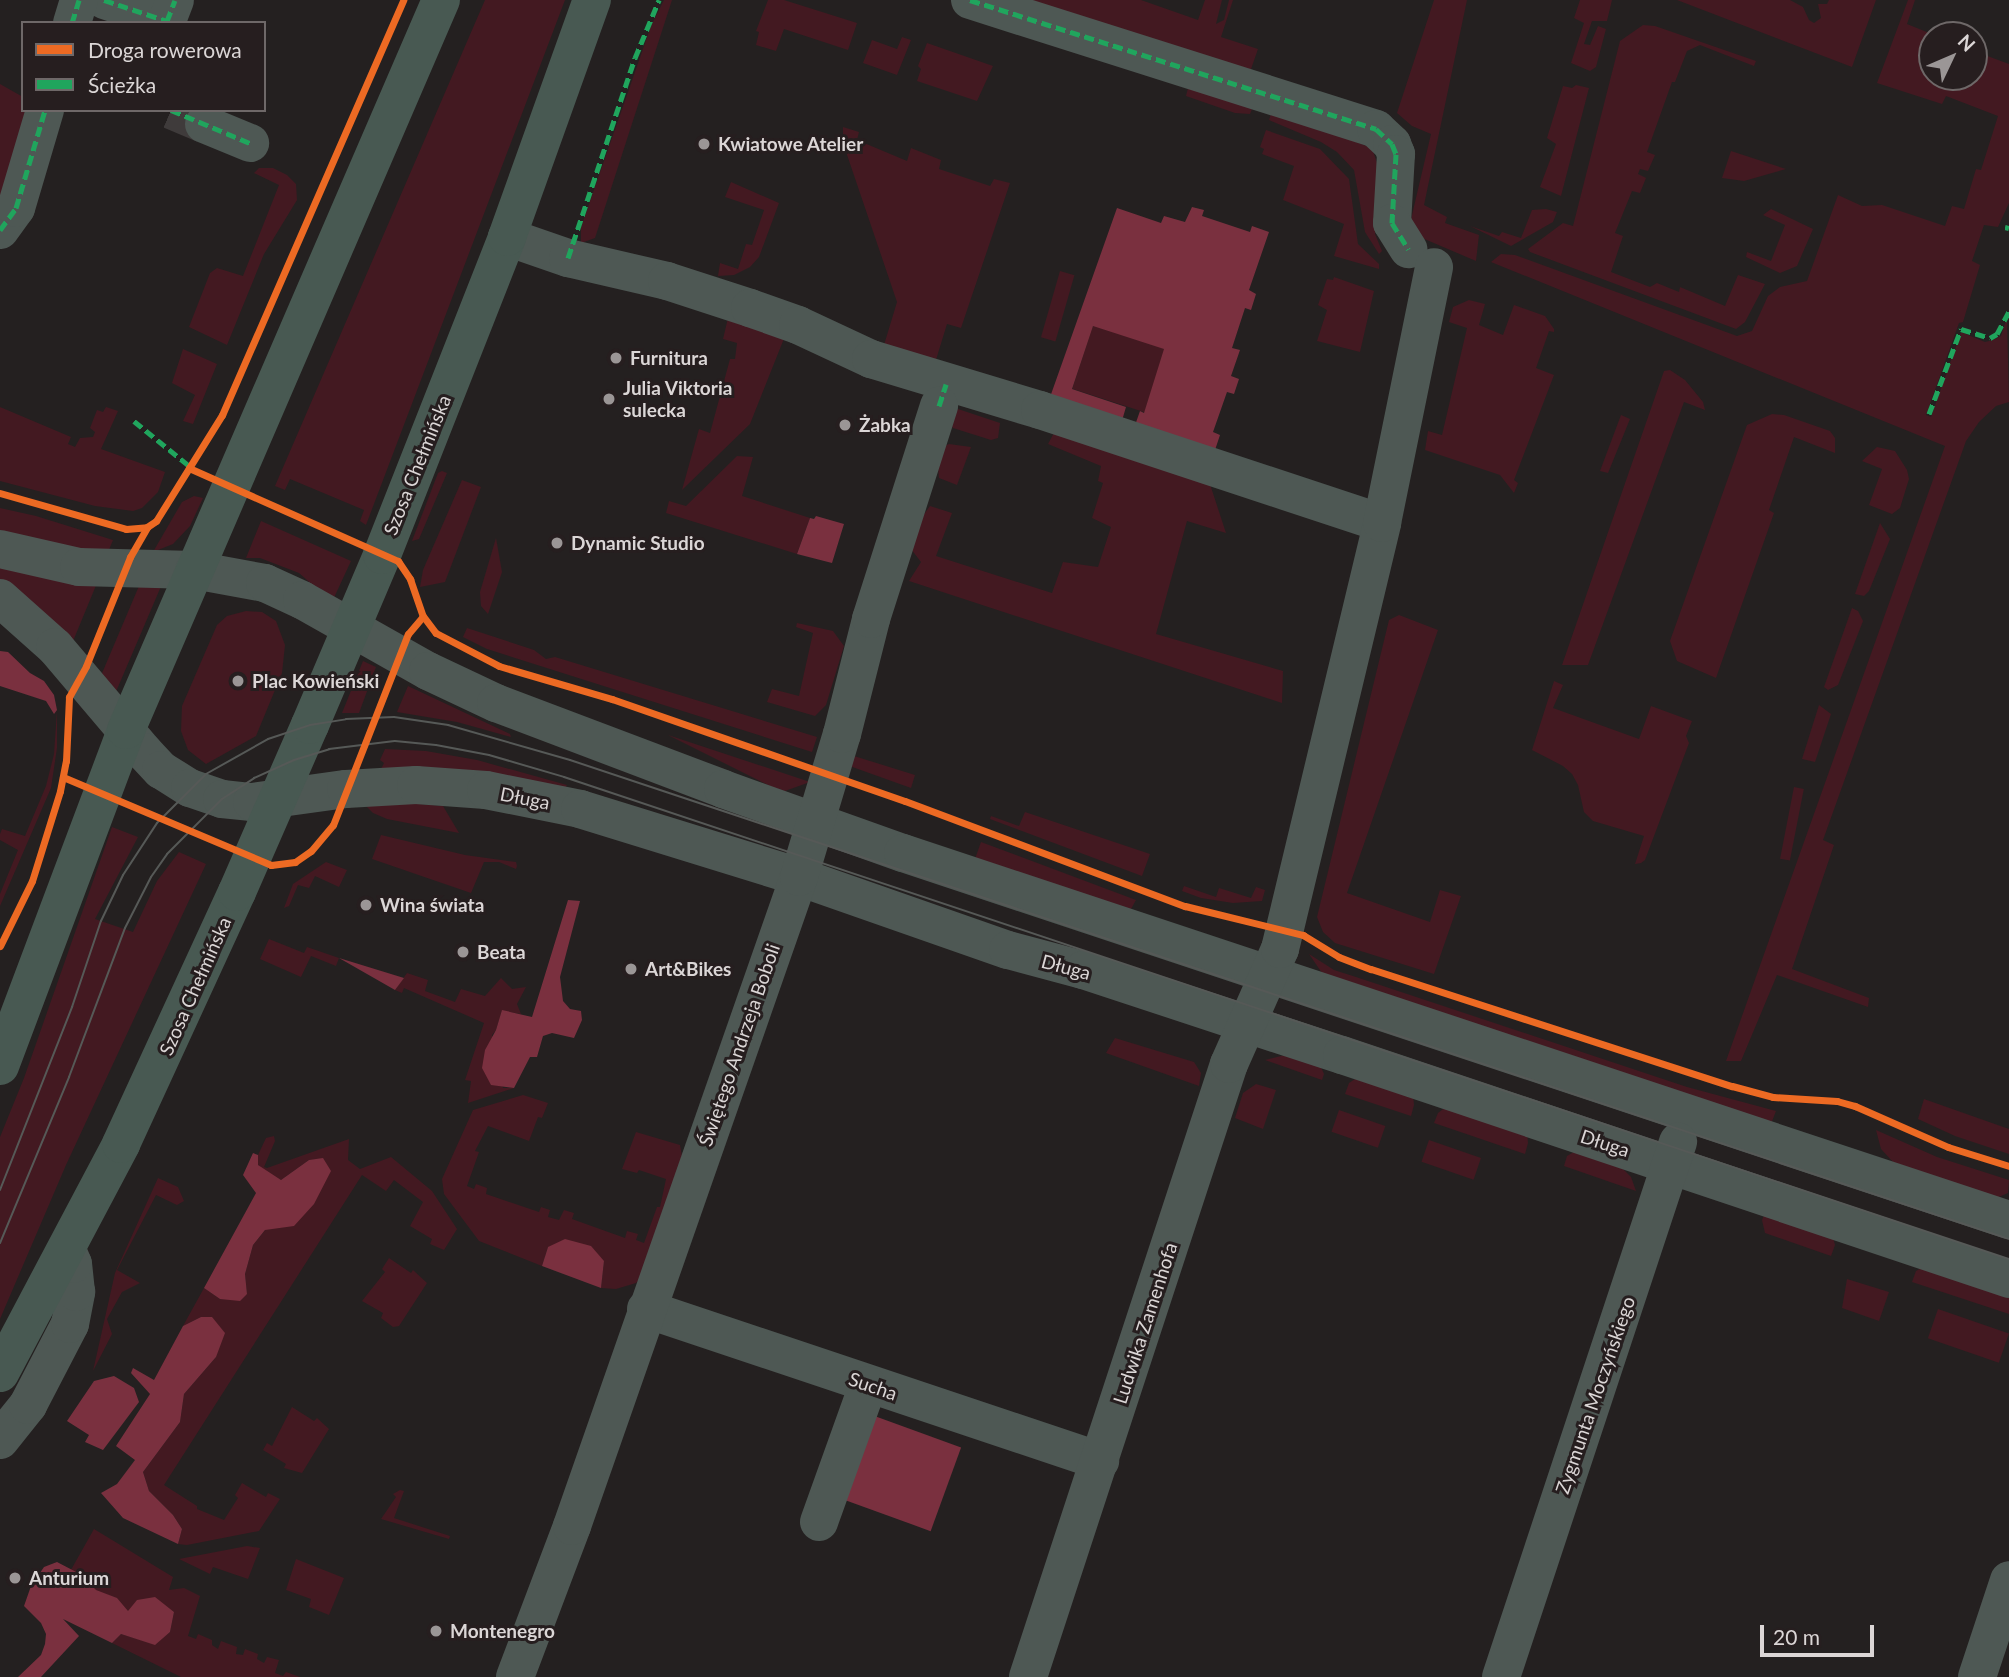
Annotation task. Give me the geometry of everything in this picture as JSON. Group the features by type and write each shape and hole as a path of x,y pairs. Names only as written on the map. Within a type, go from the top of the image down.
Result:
{"main road":[{"path":"0,1066 126,730 441,0"},
{"name":"Szosa Chełmińska","path":"0,1373 67,1250 156,1070 277,800 350,630 508,237 592,0"}],"street":[{"path":"73,21 79,0"},
{"path":"104,0 169,15"},
{"name":"Ludwika Zamenhofa","path":"970,0 1376,129 1392,144 1396,154 1392,223 1421,258 1382,523 1280,949 1229,1065 1028,1677"},
{"path":"0,230 16,208 44,112"},
{"path":"205,124 250,144"},
{"path":"508,237 568,258 667,281 750,308 798,325 871,359 1040,410 1382,523"},
{"name":"Świętego Andrzeja Boboli","path":"516,1677 799,877 871,619 939,406"},
{"path":"0,548 79,567 194,570 265,583 302,600 350,630 496,703 816,822 2009,1220"},
{"name":"Długa","path":"0,598 55,647 161,770 190,788 222,799 252,802 346,789 416,785 486,790 580,809 799,877 1008,950 1083,971 1247,1024 2009,1279"},
{"name":"Zygmunta Moczyńskiego","path":"1501,1677 1687,1113"},
{"path":"1847,1224 1897,1222 2009,1259"},
{"path":"0,1440 28,1405 70,1324 76,1292 73,1264 67,1250"},
{"name":"Sucha","path":"646,1310 1100,1461"},
{"path":"819,1522 868,1385"},
{"path":"1976,1677 2009,1580"}],"shaded area":[{"path":"485,0 565,0 366,525 360,521 364,510 290,479 285,490 275,486"},
{"path":"664,0 672,0 595,238 581,243 581,227 651,26"},
{"path":"768,0 784,0 857,23 848,50 784,29 776,51 756,45 759,32 756,31"},
{"path":"1030,0 1141,0 1198,20 1205,0 1222,0 1216,24 1224,20 1229,0 1233,0 1221,37 1258,49 1250,72"},
{"path":"1434,0 1467,0 1424,205 1447,217 1445,223 1479,235 1476,261 1408,232 1431,134 1412,126 1397,113"},
{"path":"1580,0 1612,0 1607,21 1592,21 1584,44 1590,45 1598,26 1606,29 1596,67 1590,71 1571,63 1584,23 1574,18"},
{"path":"1677,0 1790,0 1803,7 1809,20 1814,23 1821,18 1818,4 1827,4 1829,0 1876,0 1852,67"},
{"path":"1908,0 1915,0 1907,24 1918,28 1918,91 1988,91 1988,56 2009,64 2009,203 1998,227 1984,225 1972,261 1980,265 1963,322 1959,323 1926,415 1931,417 1961,332 1985,342 1993,340 2001,336 2007,317 2009,402 1996,406 1979,422 1966,441 1823,840 1834,845 1792,969 1869,998 1868,1007 1777,975 1741,1061 1726,1061 1945,446 1491,262 1501,254 1515,255 1737,336 1752,331 1768,296 1780,287 1807,281 1838,195 1862,206 1882,205 1945,226 1952,206 1964,209 1976,169 1981,170 1998,116 1946,96 1942,104 1877,83"},
{"path":"1643,25 1655,26 1756,61 1754,66 1700,45 1687,51 1675,82 1672,82 1647,152 1655,155 1648,171 1640,169 1638,174 1646,178 1640,193 1632,191 1615,233 1623,236 1611,272 1650,287 1657,283 1679,292 1680,287 1725,306 1738,275 1765,284 1745,322 1736,329 1528,249 1563,223 1573,226 1620,41"},
{"path":"902,37 911,40 897,75 863,63 872,40 897,49"},
{"path":"927,43 993,66 977,101 917,81 921,69 918,66"},
{"path":"0,84 21,96 21,112 37,112 0,212"},
{"path":"1189,84 1254,104 1250,114 1235,113 1186,96"},
{"path":"1576,85 1589,88 1561,196 1540,187 1556,144 1547,138 1563,86 1572,88"},
{"path":"1272,111 1372,148 1379,169 1375,234 1382,251 1379,254 1365,232 1354,170 1337,152 1321,142 1269,120"},
{"path":"843,127 859,132 857,140 907,161 911,148 941,160 939,169 990,186 994,179 1010,183 961,328 947,324 935,363 884,345 897,302 843,143"},
{"path":"1266,130 1320,149 1349,179 1358,244 1379,264 1379,269 1334,256 1344,224 1283,200 1294,166 1262,154 1264,149 1260,147"},
{"path":"1731,151 1786,169 1744,181 1722,178"},
{"path":"259,168 273,168 287,175 296,184 297,200 264,254 227,345 189,327 210,273 217,268 243,276 279,185 254,173"},
{"path":"731,182 779,203 759,257 750,267 734,275 718,276 720,263 738,269 746,244 752,245 764,210 725,197"},
{"path":"1192,207 1204,210 1202,216 1250,232 1252,226 1269,232 1249,290 1256,294 1251,310 1245,308 1232,348 1240,350 1231,376 1239,379 1234,394 1227,392 1213,432 1220,435 1213,456 1134,428 1140,411 1144,413 1164,349 1093,326 1072,389 1126,407 1121,424 1049,400 1117,208 1161,223 1164,216 1185,222"},
{"path":"1546,209 1557,212 1553,222 1511,246 1470,226 1499,236 1502,232 1521,238 1532,210"},
{"path":"1771,209 1813,229 1797,266 1780,273 1746,257 1747,252 1771,261 1785,225 1763,215"},
{"path":"1060,271 1074,275 1055,341 1041,337"},
{"path":"1334,277 1374,291 1360,352 1317,341 1327,310 1318,305 1327,279 1333,280"},
{"path":"1469,300 1485,304 1479,325 1503,335 1514,305 1545,316 1554,329 1554,332 1549,331 1536,368 1554,375 1514,480 1518,483 1514,493 1500,475 1425,450 1428,431 1442,435 1467,328 1449,322 1453,307"},
{"path":"728,318 785,336 750,424 682,490 699,429 710,433 730,359 735,359 737,343 723,339"},
{"path":"1093,325 1165,348 1145,412 1072,389"},
{"path":"183,349 217,364 193,424 183,421 195,395 172,383"},
{"path":"1670,370 1685,380 1703,402 1705,410 1684,402 1588,665 1562,665 1664,371"},
{"path":"0,407 71,437 68,444 75,447 80,438 93,437 95,432 90,428 97,410 103,412 106,407 118,411 101,449 165,472 158,492 142,508 133,511 95,506 0,481"},
{"path":"958,409 1000,423 998,438 991,440 953,428 949,422"},
{"path":"1772,414 1784,415 1830,431 1835,438 1835,453 1794,437 1769,510 1774,513 1716,678 1677,661 1670,641 1747,425"},
{"path":"1621,415 1630,419 1608,473 1600,471"},
{"path":"1056,429 1207,475 1226,533 1187,521 1156,634 1283,671 1282,703 909,581 921,562 911,549 919,521 930,506 952,513 936,556 1052,593 1063,562 1098,567 1111,527 1092,518 1103,483 1098,481 1101,466 1048,444"},
{"path":"949,444 971,447 957,485 939,478 937,457 941,448"},
{"path":"1877,447 1895,451 1907,470 1909,479 1900,508 1892,514 1869,505 1882,469 1862,461"},
{"path":"737,456 753,457 742,496 810,518 797,554 666,513 669,501 686,506"},
{"path":"438,473 447,473 419,539 412,541"},
{"path":"462,480 481,487 445,582 420,587 423,570"},
{"path":"194,496 203,498 190,526 173,544 153,552 182,502"},
{"path":"0,508 36,516 113,540 106,557 0,537"},
{"path":"816,516 844,524 832,563 797,554 810,518 814,519"},
{"path":"261,521 351,561 332,602 299,573 260,558 246,558"},
{"path":"1880,523 1890,539 1869,591 1864,596 1855,594"},
{"path":"496,538 502,572 488,614 481,606 480,592"},
{"path":"0,565 97,583 71,646 0,583"},
{"path":"162,584 115,694 100,678 139,586"},
{"path":"1852,608 1858,611 1863,621 1838,685 1828,690 1824,687"},
{"path":"246,611 262,612 276,621 285,645 282,673 256,736 206,764 188,750 181,731 182,706 217,625 227,616"},
{"path":"1399,615 1438,630 1347,893 1430,922 1440,890 1461,896 1434,974 1335,943 1323,932 1317,917 1389,620"},
{"path":"797,623 833,631 844,646 826,705 815,716 767,702 772,689 799,696 813,633 796,627"},
{"path":"467,628 534,650 546,659 555,657 817,737 812,752 487,649 463,637"},
{"path":"0,651 8,652 30,673 44,681 54,695 57,710 54,714 46,701 0,686"},
{"path":"363,661 376,667 359,713 342,713"},
{"path":"1554,681 1563,685 1553,708 1639,739 1651,706 1692,721 1686,736 1689,743 1645,860 1641,863 1635,864 1644,836 1593,821 1584,812 1578,785 1572,774 1563,766 1532,750"},
{"path":"408,686 510,734 511,737 457,722 397,712"},
{"path":"1819,705 1831,714 1815,762 1802,759"},
{"path":"57,710 57,748 51,788 0,906 0,894 18,850 0,840 0,834 2,829 25,836 46,786 54,754"},
{"path":"668,735 810,782 785,791 774,788"},
{"path":"385,749 426,751 477,760 567,785 565,788 381,769 384,763 380,760"},
{"path":"854,756 915,775 911,788 844,764"},
{"path":"1794,787 1804,789 1790,861 1780,859"},
{"path":"383,801 443,806 459,833 387,819 373,813 364,804"},
{"path":"1025,812 1150,854 1142,876 990,819 991,816 1019,826"},
{"path":"112,827 138,837 95,919 133,932 157,881 179,852 206,864 66,1165 0,1319 0,1137 24,1078"},
{"path":"381,835 465,855 516,862 517,866 516,869 499,862 484,862 471,893 372,859"},
{"path":"981,842 1136,900 1131,909 975,859"},
{"path":"326,862 347,870 339,887 315,876 309,888 298,885 289,906 284,908 293,884"},
{"path":"1184,886 1216,897 1219,888 1251,898 1256,887 1265,890 1262,901 1233,903 1201,898 1182,891"},
{"path":"568,900 580,901 560,977 563,1001 570,1009 581,1011 582,1020 574,1038 552,1033 543,1036 537,1057 530,1057 514,1088 491,1085 482,1068 485,1050 496,1030 502,1010 532,1017"},
{"path":"269,939 304,953 307,947 339,958 336,966 311,956 301,977 260,959"},
{"path":"1309,954 1334,970 1687,1087 1776,1111 1771,1124 1322,973"},
{"path":"339,958 404,978 395,990"},
{"path":"407,973 428,980 425,991 455,1002 461,989 485,996 501,978 512,989 526,987 517,1004 521,1014 502,1011 492,1035 503,1088 514,1088 468,1103 471,1081 465,1080 484,1023 404,988 402,993 395,990"},
{"path":"1115,1038 1194,1062 1201,1073 1199,1086 1106,1053"},
{"path":"1285,1055 1320,1065 1324,1074 1322,1080 1265,1060"},
{"path":"1358,1077 1413,1095 1411,1116 1345,1094 1349,1083"},
{"path":"1256,1084 1276,1090 1263,1129 1235,1118 1243,1093"},
{"path":"523,1095 548,1103 542,1118 538,1117 529,1141 488,1126 475,1151 479,1152 467,1186 474,1189 476,1184 487,1188 486,1194 539,1212 541,1207 550,1210 548,1217 559,1220 564,1210 574,1213 572,1219 625,1238 627,1231 638,1234 636,1240 644,1243 657,1207 660,1207 666,1179 639,1170 637,1173 622,1169 636,1132 680,1145 683,1162 642,1277 636,1283 616,1289 601,1288 604,1261 548,1247 542,1266 479,1241 444,1194 442,1179 473,1110"},
{"path":"1924,1099 2009,1129 2009,1154 1955,1136 1918,1119"},
{"path":"1447,1106 1527,1133 1525,1154 1434,1123 1438,1113"},
{"path":"1339,1110 1385,1126 1378,1148 1332,1132"},
{"path":"1876,1130 1937,1157 2009,1180 2008,1193 1994,1199 1893,1162 1881,1149"},
{"path":"274,1136 275,1141 264,1167 267,1168 349,1139 348,1160 360,1169 391,1157 432,1191 457,1229 444,1250 430,1244 432,1239 410,1226 423,1202 394,1180 386,1191 362,1175 164,1485 197,1506 197,1509 224,1520 238,1498 235,1495 242,1483 266,1497 268,1493 280,1499 259,1531 187,1545 178,1544 182,1529 173,1515 149,1491 143,1472 180,1422 184,1394 216,1357 201,1317 183,1326 204,1288 220,1299 247,1294 245,1274 253,1245 323,1159 309,1160 281,1180 271,1177 258,1165 258,1155 266,1138"},
{"path":"1429,1140 1481,1158 1474,1180 1422,1162"},
{"path":"1577,1150 1621,1167 1631,1177 1636,1191 1564,1166 1567,1156"},
{"path":"253,1153 258,1155 258,1165 281,1180 309,1160 323,1158 331,1171 314,1204 294,1226 265,1230 253,1245 245,1274 247,1294 240,1301 220,1299 204,1288 256,1193 243,1175"},
{"path":"158,1178 178,1187 184,1201 177,1205 156,1195 117,1270 140,1283 122,1292 107,1319 112,1334 93,1371 115,1273"},
{"path":"1765,1213 1832,1234 1835,1245 1831,1256 1765,1233 1762,1220"},
{"path":"565,1239 591,1246 604,1261 601,1288 542,1266 548,1247"},
{"path":"389,1258 411,1273 413,1270 427,1283 399,1326 393,1327 381,1318 383,1313 362,1301 385,1272 382,1269"},
{"path":"1925,1266 2009,1294 2009,1314 1912,1282 1916,1271"},
{"path":"1847,1279 1889,1292 1879,1321 1842,1308"},
{"path":"1938,1309 2009,1333 1999,1363 1928,1338"},
{"path":"201,1317 212,1317 225,1333 216,1357 184,1394 180,1422 143,1472 149,1491 173,1515 182,1529 178,1544 123,1518 101,1493 117,1484 135,1460 116,1446 150,1394 131,1373 133,1368 154,1380 183,1326"},
{"path":"114,1376 134,1388 139,1402 103,1450 85,1442 89,1435 67,1421 94,1381"},
{"path":"292,1407 314,1421 317,1418 329,1429 302,1473 284,1468 286,1464 263,1450 267,1443 272,1446"},
{"path":"869,1414 961,1448 931,1531 839,1498"},
{"path":"404,1491 394,1518 450,1536 449,1539 381,1519 396,1497 393,1494"},
{"path":"94,1529 173,1577 169,1590 184,1588 200,1596 188,1636 196,1639 198,1634 212,1640 212,1645 218,1649 221,1641 237,1647 236,1654 243,1655 245,1649 258,1654 257,1659 264,1663 267,1657 279,1660 275,1673 283,1676 286,1672 300,1677 181,1677 112,1643 121,1634 155,1644 170,1632 174,1612 163,1604 151,1640 63,1584"},
{"path":"247,1546 260,1548 248,1579 213,1567 210,1574 179,1559"},
{"path":"296,1559 344,1578 329,1615 309,1607 311,1599 286,1590"},
{"path":"57,1562 80,1574 96,1590 117,1598 128,1611 137,1600 155,1597 174,1612 170,1632 155,1645 121,1634 112,1643 63,1619 79,1636 41,1677 18,1677 41,1655 46,1634 41,1623 24,1606 31,1586 44,1567"}],"tunnel":[{"path":"176,112 204,124"}],"tram line":[{"path":"0,1190 72,1007 101,921 123,875 157,823 206,774 268,739 310,725 346,719 394,717 448,725 570,760 2009,1239"},
{"path":"0,1243 69,1077 125,928 151,877 167,854 222,799 254,778 294,760 329,749 395,741 489,755 564,777 2009,1259"}],"marked path":[{"path":"73,21 79,0"},
{"path":"104,0 167,21 175,0"},
{"path":"568,258 635,58 659,0"},
{"path":"970,0 1376,129 1392,144 1396,154 1392,223 1408,249"},
{"path":"0,230 16,208 44,112"},
{"path":"176,112 250,143"},
{"path":"2005,227 2009,228"},
{"path":"1929,414 1961,329 1990,338 1997,334 2009,311"},
{"path":"939,406 946,384"},
{"path":"134,421 193,469"}],"cycle path":[{"path":"0,946 32,881 60,791 66,761 69,697 86,666 130,557 147,527 156,521 222,415 403,0"},
{"path":"189,468 398,561 410,579 423,616 436,633 499,666 612,699 905,801 1185,906 1303,935 1339,957 1371,969 1732,1086 1773,1097 1837,1101 1855,1106 1948,1147 2009,1166"},
{"path":"0,493 126,529 147,527"},
{"path":"63,777 271,865 295,862 311,851 333,825 408,634 423,616"}],"place":[{"name":"Kwiatowe Atelier","path":"704,144"},
{"name":"Furnitura","path":"616,358"},
{"name":"Julia Viktoria sulecka","path":"609,399"},
{"name":"Żabka","path":"845,425"},
{"name":"Dynamic Studio","path":"557,543"},
{"name":"Plac Kowieński","path":"238,681"},
{"name":"Wina świata","path":"366,905"},
{"name":"Beata","path":"463,952"},
{"name":"Art&Bikes","path":"631,969"},
{"name":"Anturium","path":"15,1578"},
{"name":"Montenegro","path":"436,1631"}]}
